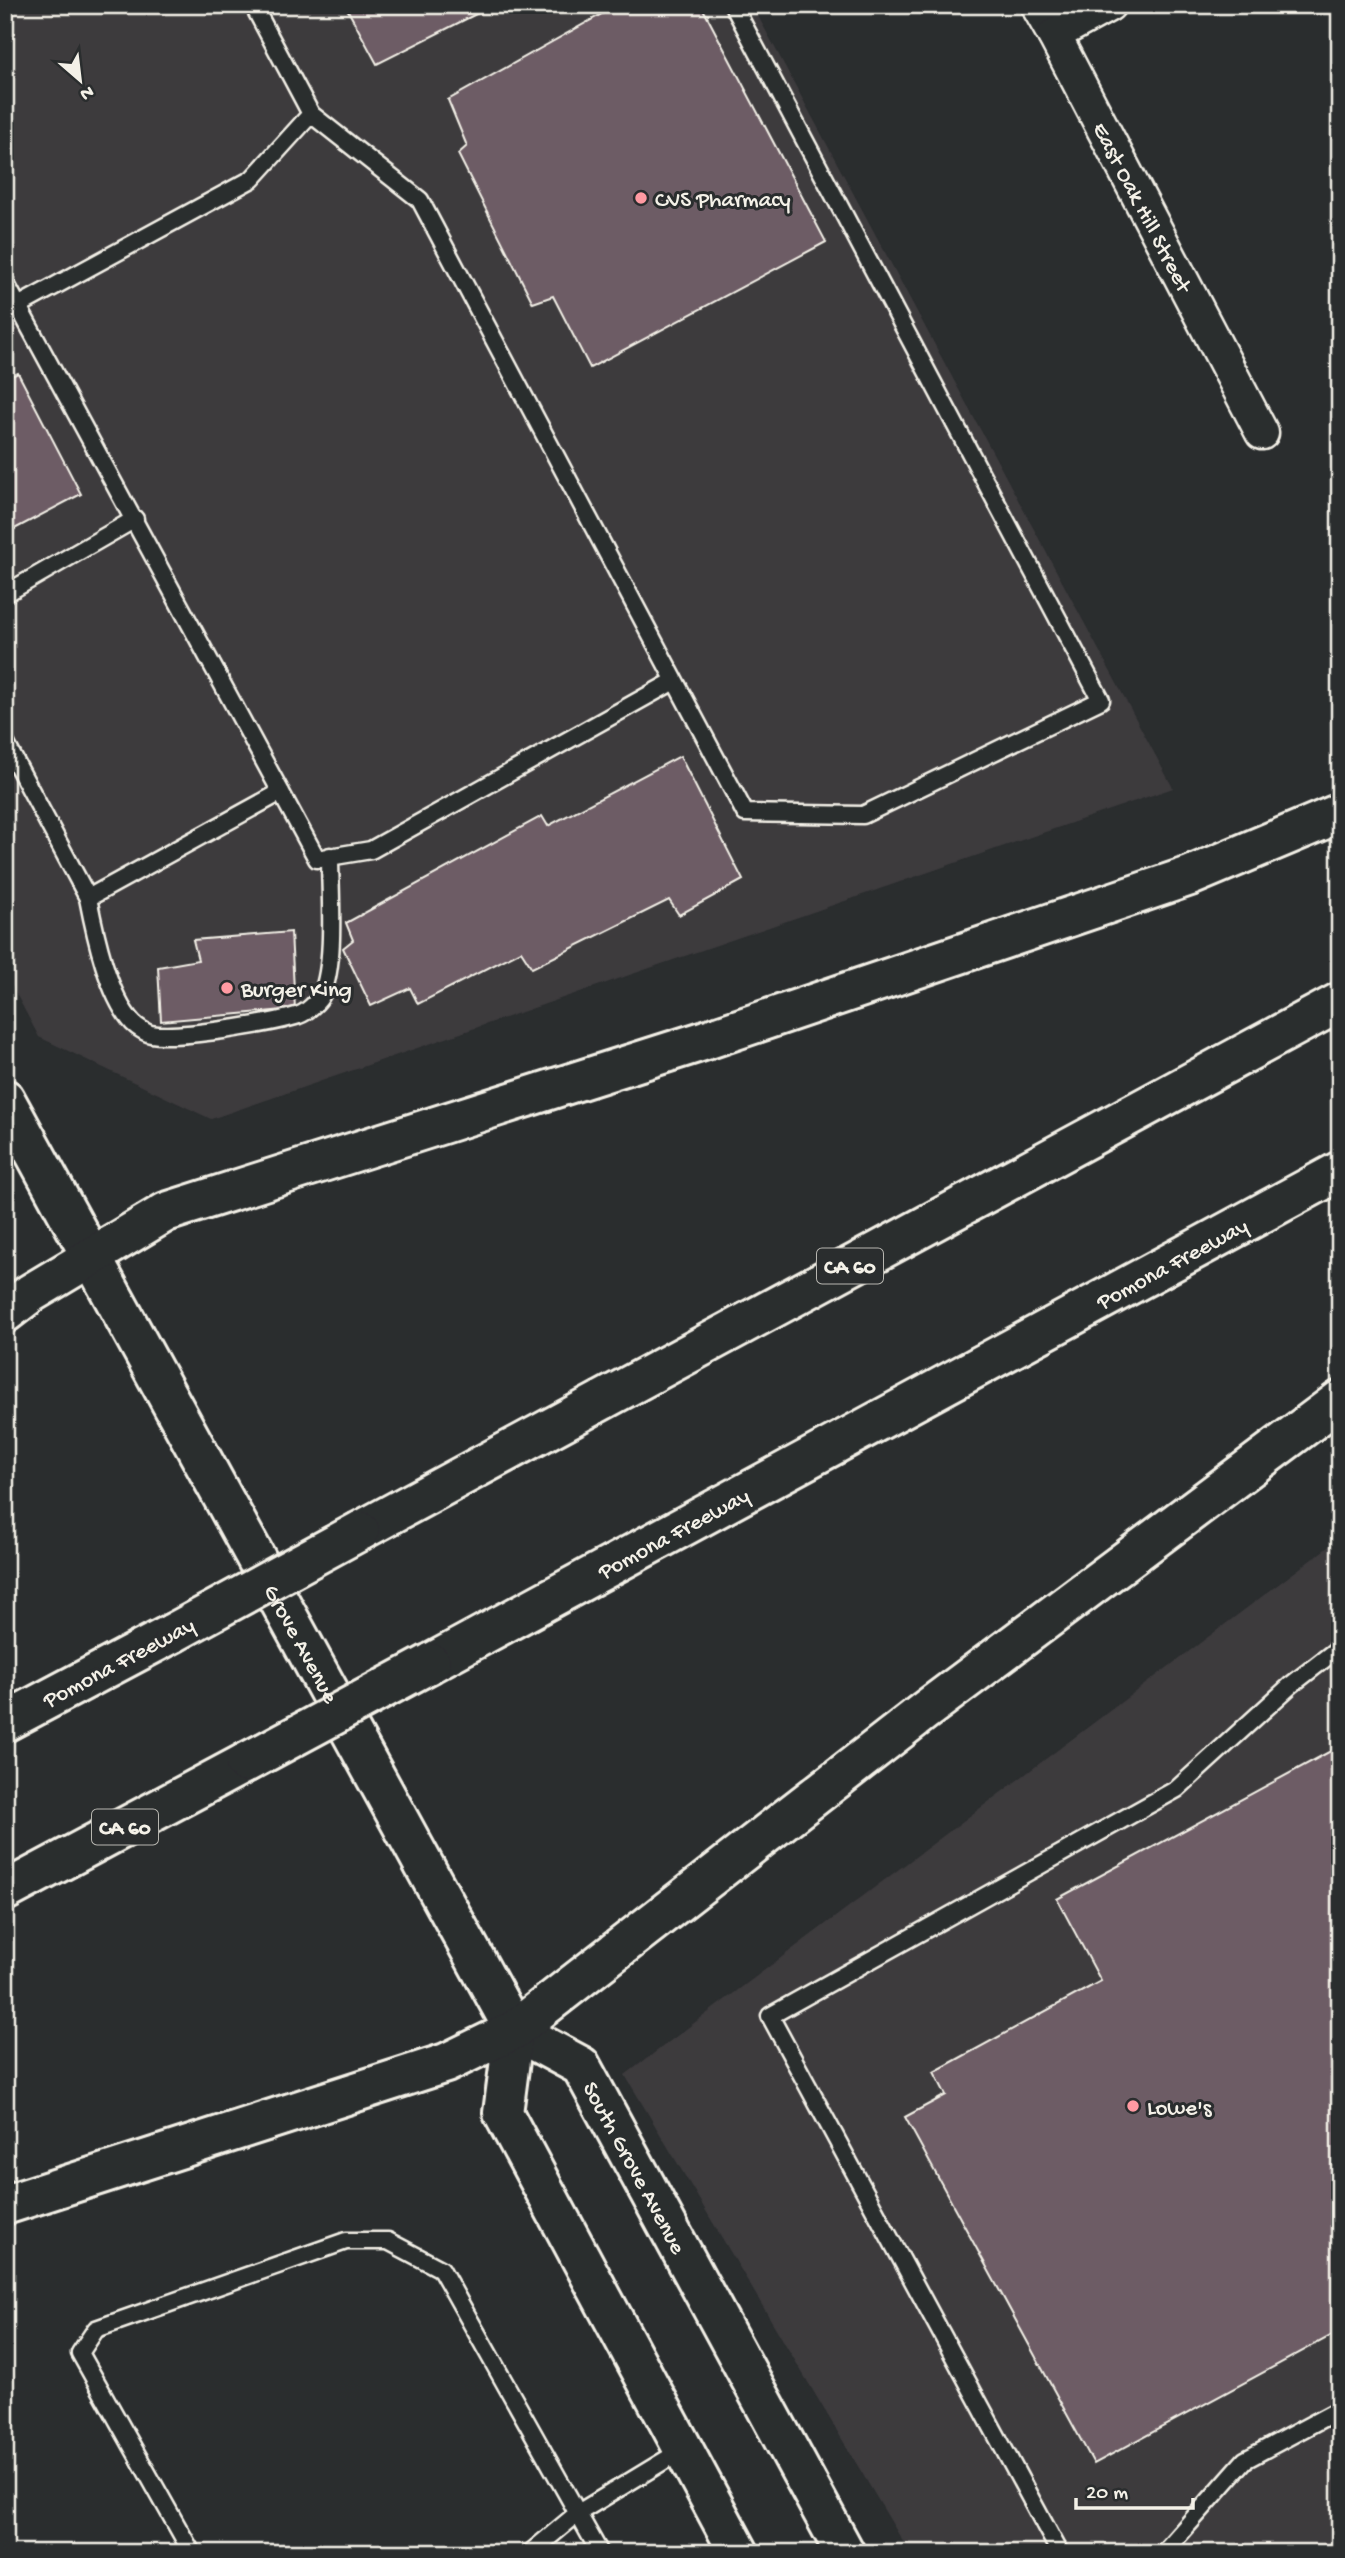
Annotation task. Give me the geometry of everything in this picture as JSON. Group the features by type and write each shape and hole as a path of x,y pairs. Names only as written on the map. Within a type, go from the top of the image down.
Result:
{"main road":[{"path":"5,1313 90,1256 166,1212 700,1042 1163,885 1340,813"},
{"name":"Pomona Freeway","path":"5,1721 173,1633 1340,1002"},
{"path":"5,1099 90,1256"},
{"name":"Pomona Freeway","path":"5,1891 1340,1171"},
{"name":"Grove Avenue","path":"90,1256 514,2030"},
{"path":"5,2206 446,2063 514,2030 923,1712 1340,1400"},
{"path":"514,2030 503,2113 739,2553"},
{"name":"South Grove Avenue","path":"514,2030 581,2066 845,2553"}],"street":[{"name":"East Oak Hill Street","path":"1037,5 1262,433"},
{"path":"1054,35 1109,5"}],"lane":[{"path":"253,5 311,114 420,200 745,813 863,815 1101,700 733,5"},
{"path":"12,310 252,179 311,114"},
{"path":"5,282 12,310 135,519 317,859 371,850 674,681"},
{"path":"5,594 135,519"},
{"path":"5,742 88,898 97,940 111,983 133,1023 148,1034 175,1036 302,1014 321,997 329,972 330,856"},
{"path":"88,898 281,792"},
{"path":"1060,2553 770,2016 1177,1789 1291,1685 1340,1647"},
{"path":"192,2553 80,2353 96,2329 346,2241 388,2241 441,2269 600,2553"},
{"path":"1163,2553 1245,2460 1340,2409"},
{"path":"530,2553 578,2513 682,2451"}],"shaded area":[{"path":"5,5 752,5 1173,788 211,1119 39,1037 5,973"},
{"path":"1340,1538 1340,2553 914,2553 905,2545 625,2075"}],"building":[{"path":"345,5 481,5 484,10 377,64"},
{"name":"CVS Pharmacy","path":"618,5 701,5 826,242 590,368 553,296 533,303 458,154 467,146 448,100"},
{"path":"18,373 81,494 5,534 5,379"},
{"path":"680,756 743,880 679,915 669,900 532,968 521,951 418,1004 410,988 371,1006 343,948 353,940 346,923 542,816 548,826"},
{"name":"Burger King","path":"291,932 295,1009 161,1021 158,967 198,960 193,940"},
{"name":"Lowe's","path":"1340,1746 1340,2331 1094,2464 905,2117 946,2095 934,2072 1101,1981 1057,1899"}],"place":[{"name":"CVS Pharmacy","path":"641,198"},
{"name":"Burger King","path":"227,988"},
{"name":"Lowe's","path":"1133,2106"}]}
